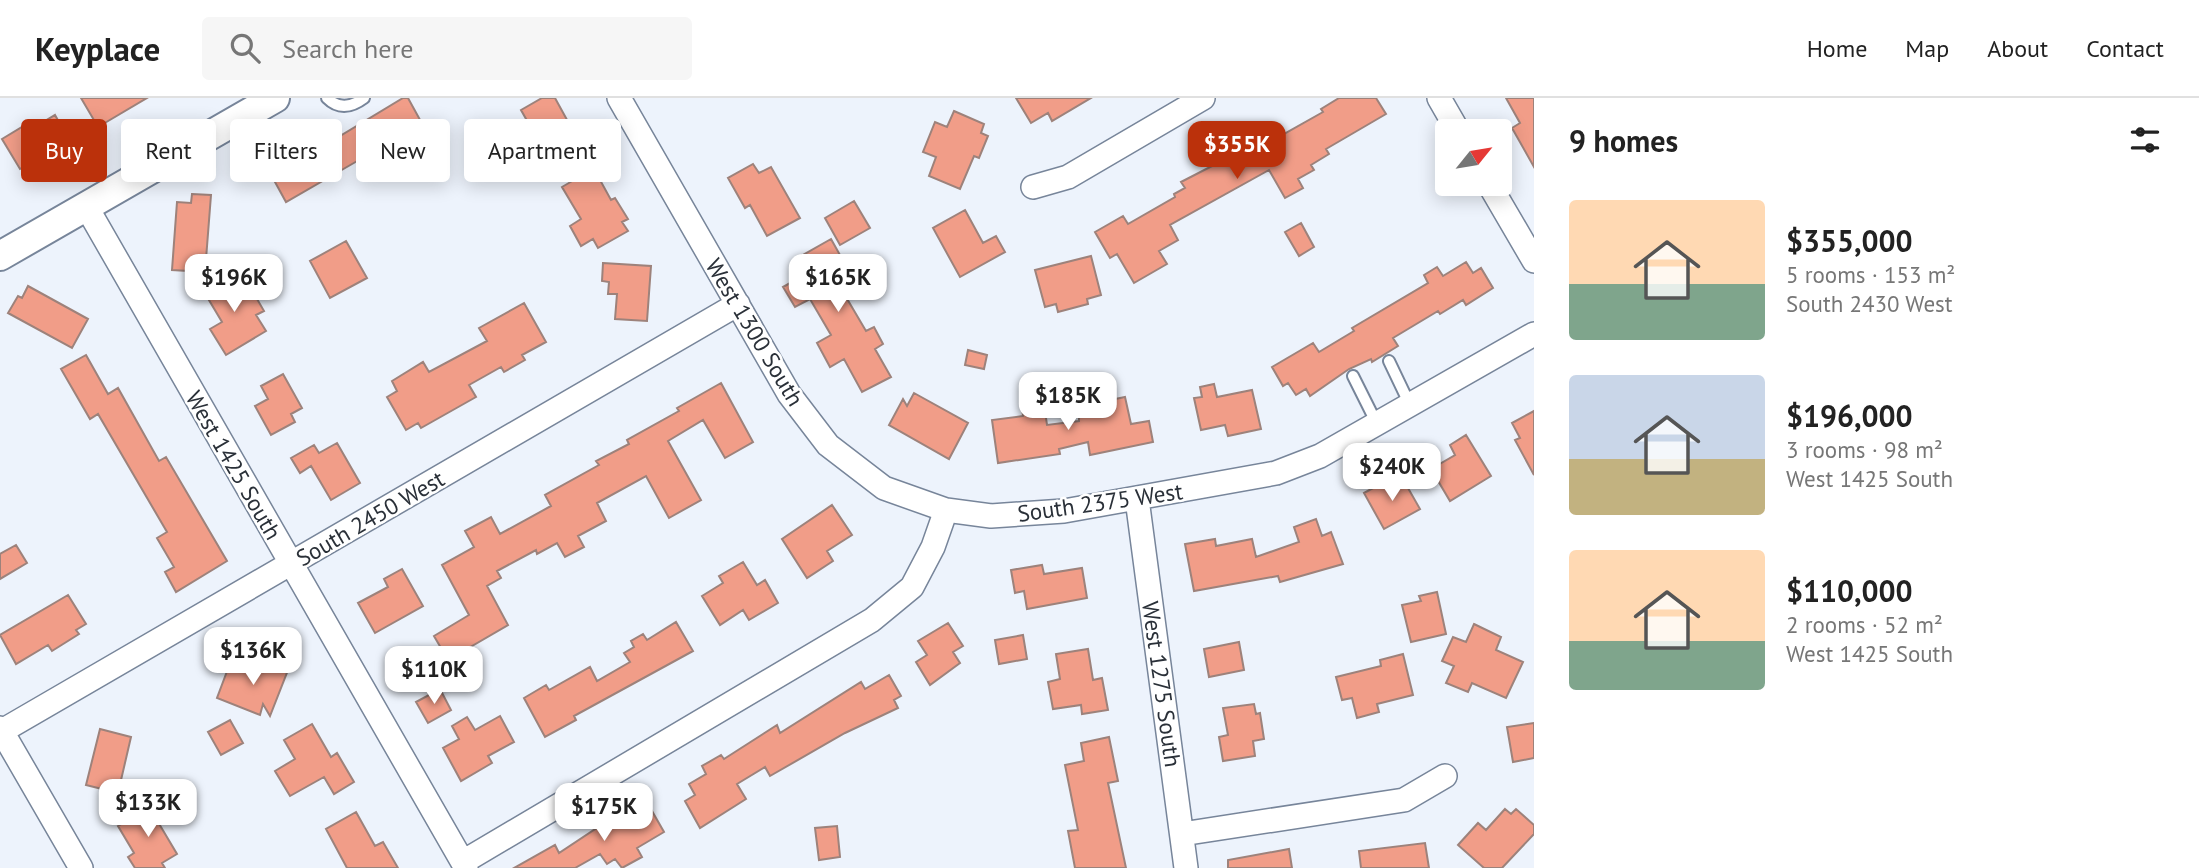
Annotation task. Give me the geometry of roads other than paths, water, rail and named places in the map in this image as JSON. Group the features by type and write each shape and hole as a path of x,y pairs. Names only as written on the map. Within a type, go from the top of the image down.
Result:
{"street":[{"path":"0,256 275,98"},
{"name":"West 1300 South","path":"619,98 789,394 828,445 884,488 947,510"},
{"path":"1033,187 1068,177 1203,98"},
{"path":"1439,98 1451,119"},
{"path":"1496,196 1534,261"},
{"name":"West 1425 South","path":"86,206 464,865"},
{"name":"South 2450 West","path":"1,730 738,304"},
{"name":"South 2375 West","path":"947,510 991,516 1064,511 1276,472 1320,456 1534,334"},
{"name":"West 1275 South","path":"1137,499 1186,868"},
{"path":"464,865 872,620 912,587 933,547 947,510"},
{"path":"1,730 81,868"},
{"path":"1182,834 1404,800 1445,776"}],"lane":[{"path":"327,98 342,106 351,106 364,98"},
{"path":"1389,361 1410,405"},
{"path":"1353,376 1377,425"}]}
